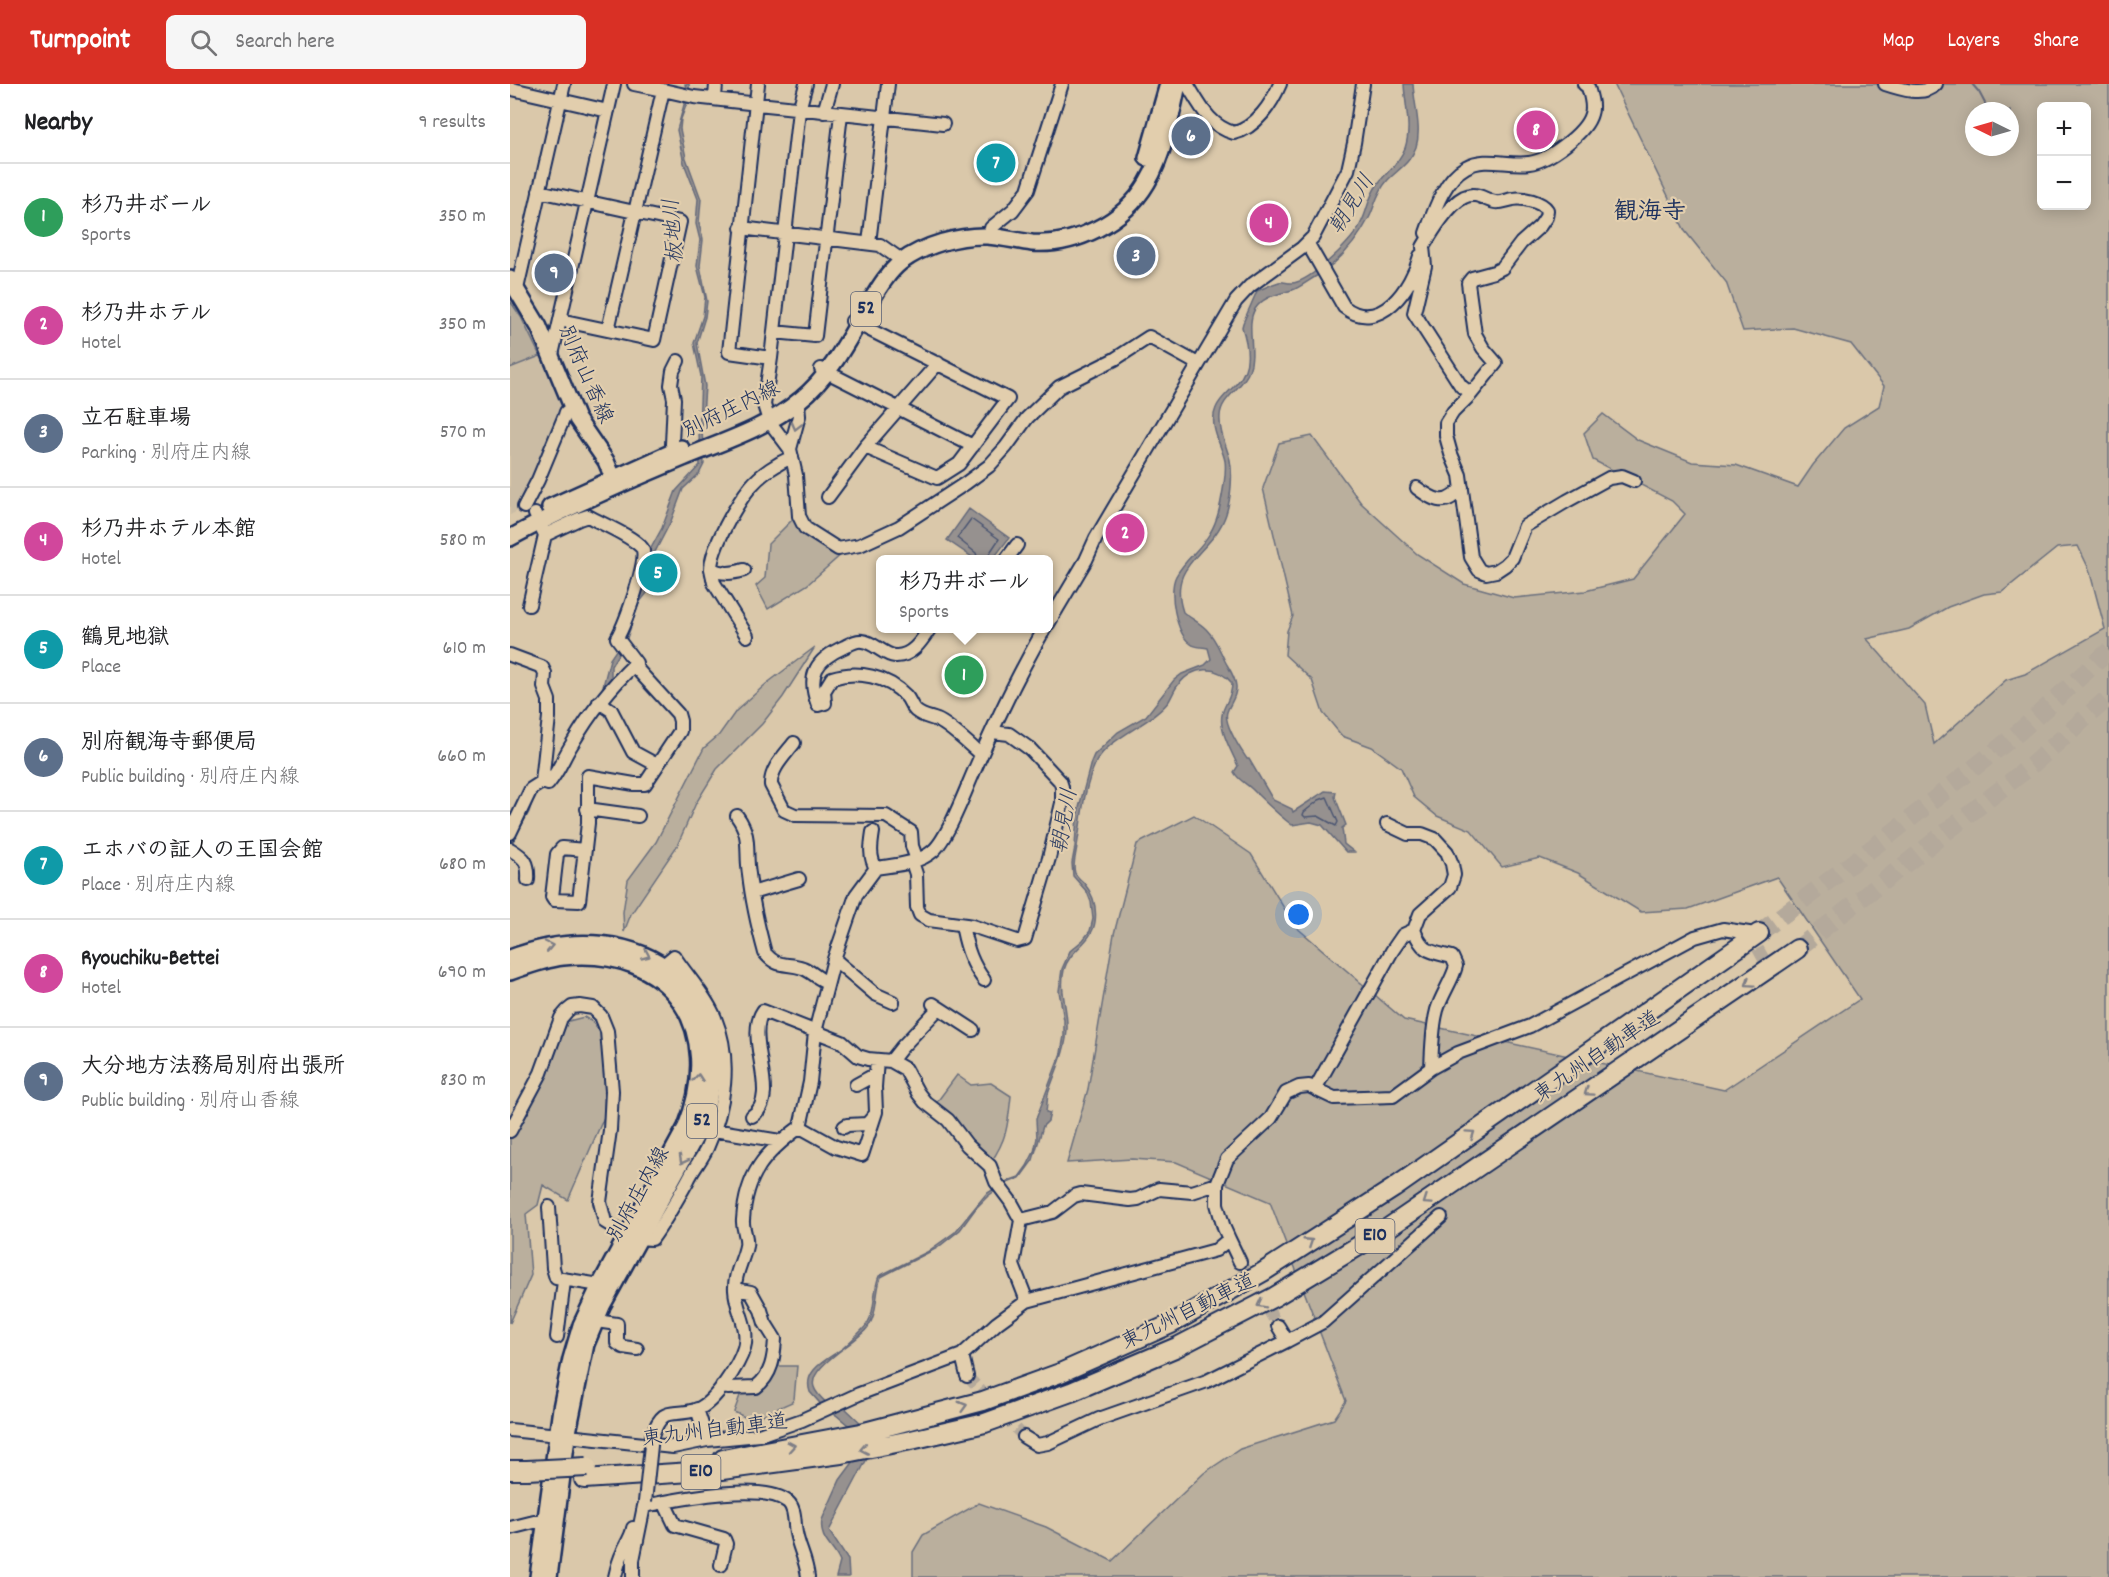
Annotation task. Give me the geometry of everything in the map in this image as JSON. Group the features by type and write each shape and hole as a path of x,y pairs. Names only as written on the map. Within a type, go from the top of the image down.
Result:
{"highway":[{"name":"東九州自動車道","path":"909,1431 1060,1373 1171,1324 1263,1272 1394,1188 1754,933"},
{"name":"東九州自動車道","path":"518,1476 585,1473 816,1450 909,1431 985,1423 1071,1392 1177,1347 1274,1297 1385,1230 1797,949"}],"main road":[{"name":"別府庄内線","path":"855,322 879,276 897,257 942,234 961,229 991,228 1030,235 1056,234 1086,226 1117,207 1132,190 1144,167 1168,84"},
{"name":"別府庄内線","path":"510,538 536,520 677,455 767,418 798,402 824,371 878,290 902,262 934,246 977,236 1030,242 1060,242 1086,234 1118,215 1141,192 1154,169 1178,84"},
{"name":"別府山香線","path":"513,284 533,315 582,427 606,461 615,483"},
{"name":"別府庄内線","path":"767,418 824,371"},
{"name":"別府庄内線","path":"510,527 536,520"},
{"name":"別府庄内線","path":"510,958 548,945 568,942 589,949"},
{"name":"別府庄内線","path":"510,972 589,949 630,948 670,969 690,990 705,1020 709,1036 711,1085 704,1118 690,1148 600,1285 591,1303 576,1343 561,1408 562,1436"},
{"name":"別府庄内線","path":"549,1577 551,1522 562,1436 586,1344 633,1237"},
{"name":"別府庄内線","path":"538,1577 551,1522"}],"street":[{"path":"513,284 540,191 564,84"},
{"path":"552,355 614,84"},
{"path":"634,84 688,96 799,110 943,124"},
{"path":"715,98 717,84"},
{"path":"758,84 729,352 771,358"},
{"path":"806,84 799,110 764,405 767,418 791,453 796,475 799,516 805,528 838,549 860,545 899,527 989,466 1027,418 1059,387 1115,359 1149,337 1198,364"},
{"path":"824,112 832,84"},
{"path":"869,243 888,84"},
{"path":"991,228 1013,210 1028,190 1062,84"},
{"path":"1187,84 1207,116 1220,127 1234,133 1247,128 1266,108 1280,84"},
{"path":"1053,615 1198,364 1242,293 1271,269 1309,245 1348,170 1363,84"},
{"path":"1309,245 1344,308 1354,314 1376,315 1394,302 1407,288 1439,200 1460,171 1478,163 1526,164 1540,161 1583,129 1592,111 1588,87 1584,84"},
{"path":"1885,84 1900,89 1925,90 1936,84"},
{"path":"512,90 608,111"},
{"path":"608,330 663,90"},
{"path":"774,332 815,336 841,114"},
{"path":"540,191 680,222 654,340 560,320"},
{"path":"1471,394 1461,386 1414,313 1425,266 1423,247 1441,220 1460,200 1468,196 1479,195 1498,202 1518,199 1534,202 1546,207 1547,210 1546,217 1540,226 1521,243 1502,268 1494,273 1472,278 1468,283 1475,334 1496,363 1471,394 1453,412 1446,423 1450,454 1460,475 1471,557 1479,570 1486,573 1496,571 1512,558 1525,526 1609,478 1623,476 1634,481"},
{"path":"741,228 880,244 897,257"},
{"path":"855,322 1008,399 959,464 937,478 865,447"},
{"path":"677,455 672,444 674,399 671,385 673,371 678,361"},
{"path":"828,497 865,447 938,363"},
{"path":"824,371 973,446"},
{"path":"747,636 714,583 711,558 716,545 749,488 791,453 799,416 798,402"},
{"path":"530,605 538,480 566,412 573,408"},
{"path":"1417,488 1436,500 1446,501 1454,498 1462,487"},
{"path":"536,520 579,519 588,516 627,537 642,548 644,554 639,581 620,642 636,663 636,668 678,714 680,721 680,730 645,784 588,776 585,850 579,901 554,900 552,897 556,854 562,848 585,850"},
{"path":"1010,555 1017,545"},
{"path":"711,569 721,573 744,570"},
{"path":"926,633 911,652 902,655 895,656 868,643 857,641 826,656 815,668 813,678 818,705 825,703 824,691 832,678 845,674 860,674 888,682 906,696 914,710 939,721 981,755"},
{"path":"633,1577 633,1560 645,1504 652,1436 657,1423 663,1416 697,1409 707,1403 722,1386 740,1359 746,1336 735,1289 738,1268 746,1247 743,1221 752,1178 761,1161 780,1141 800,1126 810,1082 815,1032 834,959 856,895 876,868 915,861 935,850 958,808 1021,670 1042,633"},
{"path":"510,655 542,668 544,673 544,687 549,700 549,717 542,782"},
{"path":"542,782 548,784 559,772 566,753 599,702 636,663"},
{"path":"599,702 611,710 633,752 657,765"},
{"path":"794,742 770,780 784,810 795,815 886,816 911,832 917,907 920,915 929,920 981,928 1017,940 1024,939 1049,858 1062,803 1060,781 1030,749 1009,735 992,732"},
{"path":"510,833 531,789 542,782"},
{"path":"587,809 638,816"},
{"path":"737,816 748,835 747,855 752,893 765,953 771,961 780,965 801,967 828,982"},
{"path":"1387,824 1408,834 1422,834 1434,839 1447,852 1454,875 1450,887 1420,914 1414,930 1419,944 1431,952 1452,957 1456,966 1453,978 1437,1012 1431,1068"},
{"path":"873,832 871,851 872,861 876,868"},
{"path":"510,849 522,856 529,868 528,880"},
{"path":"752,893 799,879"},
{"path":"966,925 963,930 969,954 984,980"},
{"path":"1240,1262 1224,1228 1217,1204 1217,1184 1227,1159 1271,1118 1286,1093 1299,1087 1309,1086 1334,1098 1393,1096 1431,1068 1458,1053 1530,1026 1695,937 1723,929 1754,933"},
{"path":"1315,1089 1392,951 1403,935 1414,930"},
{"path":"834,959 875,994 893,1002"},
{"path":"510,1131 541,1073 561,1018 572,1007 588,1006 596,1010 605,1023 607,1031 612,1091 610,1130 600,1202 605,1222 633,1237 652,1239 669,1216 706,1150 725,1088 721,1037 714,1016 683,970"},
{"path":"891,1061 936,1006 973,1030"},
{"path":"752,1116 762,1106 764,1090 756,1032 759,1016 763,1011 842,1042 858,1056 891,1061 905,1069 925,1102 948,1120 967,1145 990,1166 999,1187 1021,1220 1013,1264 1027,1301"},
{"path":"800,1126 836,1147 862,1155 876,1112 878,1060"},
{"path":"856,1085 876,1074"},
{"path":"844,1126 867,1124 876,1112"},
{"path":"714,1130 780,1141"},
{"path":"1021,1220 1053,1212 1074,1196 1081,1194 1130,1200 1138,1199 1159,1189 1192,1192 1217,1184"},
{"path":"549,1207 553,1268 556,1278 600,1285"},
{"path":"1024,1437 1037,1445 1048,1443 1099,1419 1207,1381 1287,1341 1323,1322 1441,1217"},
{"path":"510,1430 673,1447 707,1440 759,1435 802,1420 840,1402 962,1355 997,1323 1027,1301 1216,1250 1229,1239"},
{"path":"557,1337 564,1281"},
{"path":"722,1386 728,1388 756,1387 766,1378 772,1363 776,1339 765,1323 751,1292 735,1289"},
{"path":"596,1321 617,1324 617,1343 637,1350"},
{"path":"1278,1326 1287,1341"},
{"path":"962,1355 967,1376"},
{"path":"697,1409 707,1440"},
{"path":"615,1577 624,1548 632,1537 636,1511 645,1504 747,1491 770,1495 789,1503 793,1510 796,1531 806,1560 808,1577"},
{"path":"664,1502 675,1525 724,1539 726,1544 721,1564"},
{"path":"510,1528 551,1522"}],"shaded area":[{"path":"1614,84 2109,84 2109,1577 913,1577 913,1552 923,1535 979,1503 1046,1527 1112,1561 1204,1473 1240,1449 1334,1419 1346,1401 1270,1202 1176,1162 1132,1159 1067,1163 1088,1089 1114,934 1137,844 1194,815 1251,854 1295,926 1404,1020 1724,1090 1860,999 1777,877 1688,909 1641,912 1578,873 1540,858 1502,867 1471,830 1437,816 1414,797 1401,768 1372,747 1342,736 1323,713 1312,680 1285,655 1287,631 1293,616 1263,488 1279,443 1312,436 1361,503 1417,554 1464,584 1514,598 1585,591 1633,579 1685,514 1672,501 1593,460 1584,433 1603,414 1638,440 1692,462 1736,465 1798,487 1844,428 1879,406 1884,386 1851,344 1793,328 1743,331 1726,282 1685,231","holes":["2078,546 2089,569 2105,629 2025,674 2006,680 1934,744 1925,705 1867,639 1909,629 1948,607 1984,594 2002,592 2057,548"]},
{"path":"510,293 525,318 561,400 560,414 541,465 518,511 510,515"},
{"path":"510,301 521,317 540,356 510,368"},
{"path":"796,519 844,552 807,585 768,609 756,586 765,578 768,544 792,520"},
{"path":"815,647 783,697 762,724 717,769 696,803 677,846 631,914 624,932 623,912 628,880 656,842 704,748 719,735 736,711 766,684"},
{"path":"584,1017 593,1022 601,1033 606,1049 604,1117 568,1200 543,1185 538,1205 526,1214 531,1275 510,1323 510,1132 565,1022"},
{"path":"957,1075 971,1085 991,1083 1011,1096 1006,1131 991,1162 934,1106"},
{"path":"774,1366 797,1366 792,1402 751,1420 734,1412 742,1390"}],"water":[{"path":"685,84 689,84 690,95 681,119 680,129 686,158 701,199 699,223 703,240 700,266 707,301 697,343 705,386 702,430 704,464 699,474 683,489 671,521 655,552 647,593 639,603 626,641 611,666 611,683 570,741 555,773 535,793 529,812 510,847 510,837 533,792 552,771 568,739 602,690 610,659 619,646 631,606 642,588 650,550 662,528 676,491 700,465 701,376 694,343 703,316 705,297 697,266 700,240 696,224 698,199 684,163 677,130 687,94"},
{"path":"1404,84 1413,84 1418,124 1418,140 1410,158 1384,185 1364,226 1341,257 1301,286 1263,301 1252,315 1252,355 1249,371 1242,383 1224,403 1220,416 1231,466 1228,508 1220,528 1186,570 1181,581 1179,595 1183,612 1209,633 1233,676 1236,690 1226,717 1230,730 1273,800 1292,809 1293,812 1325,791 1336,792 1335,797 1346,825 1342,828 1344,844 1354,852 1346,852 1322,825 1311,822 1292,825 1236,775 1234,772 1238,766 1222,728 1223,711 1231,693 1232,683 1212,670 1197,671 1184,679 1162,709 1102,753 1092,772 1086,793 1074,867 1076,874 1092,896 1095,906 1095,922 1090,936 1071,957 1064,970 1062,985 1067,1021 1066,1037 1062,1054 1048,1094 1046,1112 1050,1113 1048,1121 1043,1126 1033,1160 1020,1178 1005,1184 988,1196 960,1230 937,1248 881,1277 873,1316 868,1327 862,1333 825,1363 814,1379 814,1387 819,1396 832,1408 845,1408 864,1426 869,1455 829,1531 848,1560 849,1577 836,1577 840,1562 825,1538 822,1520 840,1480 857,1457 854,1430 836,1415 828,1412 810,1392 810,1377 818,1366 843,1348 863,1329 870,1317 879,1276 927,1252 955,1232 986,1194 1005,1182 1019,1177 1034,1152 1037,1138 1036,1119 1061,1053 1064,1036 1059,991 1062,969 1070,951 1090,931 1093,919 1091,902 1087,892 1073,876 1072,863 1077,815 1091,762 1094,755 1118,732 1146,716 1174,680 1182,674 1205,665 1211,659 1208,648 1193,645 1181,631 1175,612 1173,592 1176,576 1206,539 1216,521 1225,464 1216,436 1214,415 1220,401 1242,377 1245,370 1247,356 1243,323 1257,291 1279,282 1294,283 1305,278 1333,257 1357,230 1374,190 1405,148 1408,124"},
{"path":"969,509 1009,538 996,555 969,555 947,540"}],"waterway":[{"path":"1972,84 1984,102"}],"tunnel":[{"path":"1759,933 1892,833 2019,732 2109,651"},
{"path":"1797,949 2033,764 2109,697"},
{"path":"1749,933 1775,979"},
{"path":"1240,1262 1278,1326"},
{"path":"967,1376 1024,1437"}],"place":[{"name":"Ryouchiku-Bettei","path":"1536,130"},
{"name":"別府観海寺郵便局","path":"1191,136"},
{"name":"エホバの証人の王国会館","path":"996,163"},
{"name":"杉乃井ホテル本館","path":"1269,223"},
{"name":"立石駐車場","path":"1136,256"},
{"name":"大分地方法務局別府出張所","path":"554,273"},
{"name":"杉乃井ホテル","path":"1125,533"},
{"name":"鶴見地獄","path":"658,573"},
{"name":"杉乃井ボール","path":"964,675"}],"district":[{"name":"観海寺","path":"1650,213"}],"water label":[{"name":"朝見川","path":"1353,205"},
{"name":"板地川","path":"675,231"},
{"name":"朝見川","path":"1066,821"}]}
